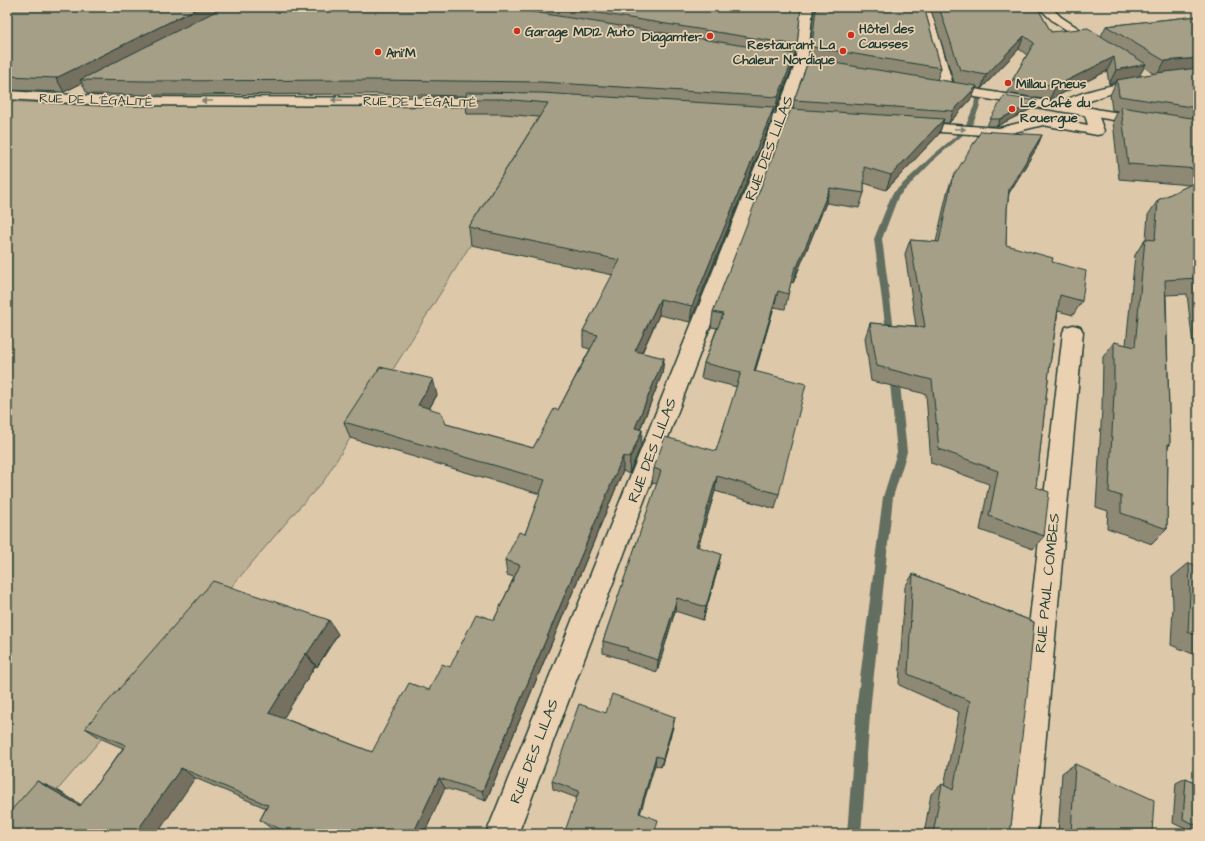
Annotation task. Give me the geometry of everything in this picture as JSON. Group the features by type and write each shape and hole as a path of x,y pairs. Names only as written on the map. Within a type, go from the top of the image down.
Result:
{"street":[{"name":"RUE DES LILAS","path":"502,834 801,65 807,7"},
{"path":"1044,7 1057,19 1110,52"},
{"path":"911,12 925,10 941,87 1198,130"},
{"path":"756,57 844,72"},
{"path":"1142,73 1155,82"},
{"path":"1065,107 1075,101 1097,93 1155,82 1198,76"},
{"path":"67,98 88,87"},
{"name":"RUE DE L'ÉGALITÉ","path":"7,95 107,101 374,100 510,102"},
{"path":"898,126 999,132 1043,121 1098,131 1091,112"},
{"path":"725,115 828,122"},
{"name":"RUE PAUL COMBES","path":"1021,834 1073,332"}],"shaded area":[{"path":"7,101 97,106 555,106 323,482 297,510 20,834 7,834"}],"building":[{"path":"7,7 200,7 56,78 7,76"},
{"path":"224,7 502,7 795,54 778,97 541,82 371,80 80,80"},
{"path":"561,7 801,7 797,45"},
{"path":"816,7 924,7 941,68 812,47"},
{"path":"939,7 1037,7 1051,32 1088,28 1146,64 1116,70 1114,57 1056,86 1013,79 1034,43 1024,36 986,75 960,70"},
{"path":"1198,16 1198,58 1165,61 1106,26"},
{"path":"809,59 977,86 953,111 794,100"},
{"path":"1198,68 1198,108 1119,96 1117,80"},
{"path":"467,92 541,93 774,107 692,306 660,299 635,351 664,358 635,428 642,430 630,458 623,456 482,792 439,778 413,834 292,834 260,820 268,805 181,768 135,834 7,834 7,815 37,781 80,806 126,745 85,728 213,581 329,620 307,654 306,653 269,713 372,752 409,683 429,690 442,664 450,667 476,614 494,620 520,565 505,560 519,532 525,534 545,480 344,422 380,367 433,379 418,405 441,412 446,424 533,448 554,409 558,410 598,335 583,331 620,260 469,228 548,103 501,99 465,99"},
{"path":"1004,96 1037,101 1000,119 990,119"},
{"path":"1121,107 1198,119 1198,169 1128,164"},
{"path":"791,109 944,119 891,175 864,167 864,193 830,188 797,267 795,267 788,294 778,291 754,371 806,384 779,494 717,476 696,546 721,554 706,607 677,598 658,660 627,650 628,648 603,641 661,471 654,468 665,437 716,451 741,372 704,363 723,314 713,312"},
{"path":"981,131 1042,135 1009,189 1006,245 1053,258 1052,262 1086,271 1082,301 1060,295 1049,371 1036,487 1049,492 1044,536 989,516 998,471 939,449 932,380 877,366 870,323 925,327 910,240 939,242 952,179"},
{"path":"1198,181 1198,278 1165,280 1170,445 1168,444 1167,529 1121,513 1121,496 1109,492 1114,393 1114,342 1135,347 1145,239 1155,240 1158,200"},
{"path":"1189,563 1198,566 1198,637 1188,632 1190,593"},
{"path":"913,574 1034,622 1027,696 1010,834 933,834 942,784 953,790 970,701 908,674"},
{"path":"612,694 675,717 663,758 656,756 639,813 658,820 654,834 564,834 579,791 552,781 579,704 606,713"},
{"path":"1075,764 1154,800 1152,834 1071,834"},
{"path":"1186,778 1198,784 1198,826 1183,819"}],"waterway":[{"path":"969,125 977,106 978,98"},
{"path":"890,337 878,239 895,196 935,156 960,135"},
{"path":"854,834 864,702 888,497 902,452 894,374"}],"place":[{"name":"Garage MD12 Auto","path":"517,31"},
{"name":"Hôtel des Causses","path":"851,35"},
{"name":"Diagamter","path":"710,36"},
{"name":"Restaurant La Chaleur Nordique","path":"843,51"},
{"name":"Ani'M","path":"378,52"},
{"name":"Millau Pneus","path":"1008,83"},
{"name":"Le Café du Rouergue","path":"1012,109"}]}
